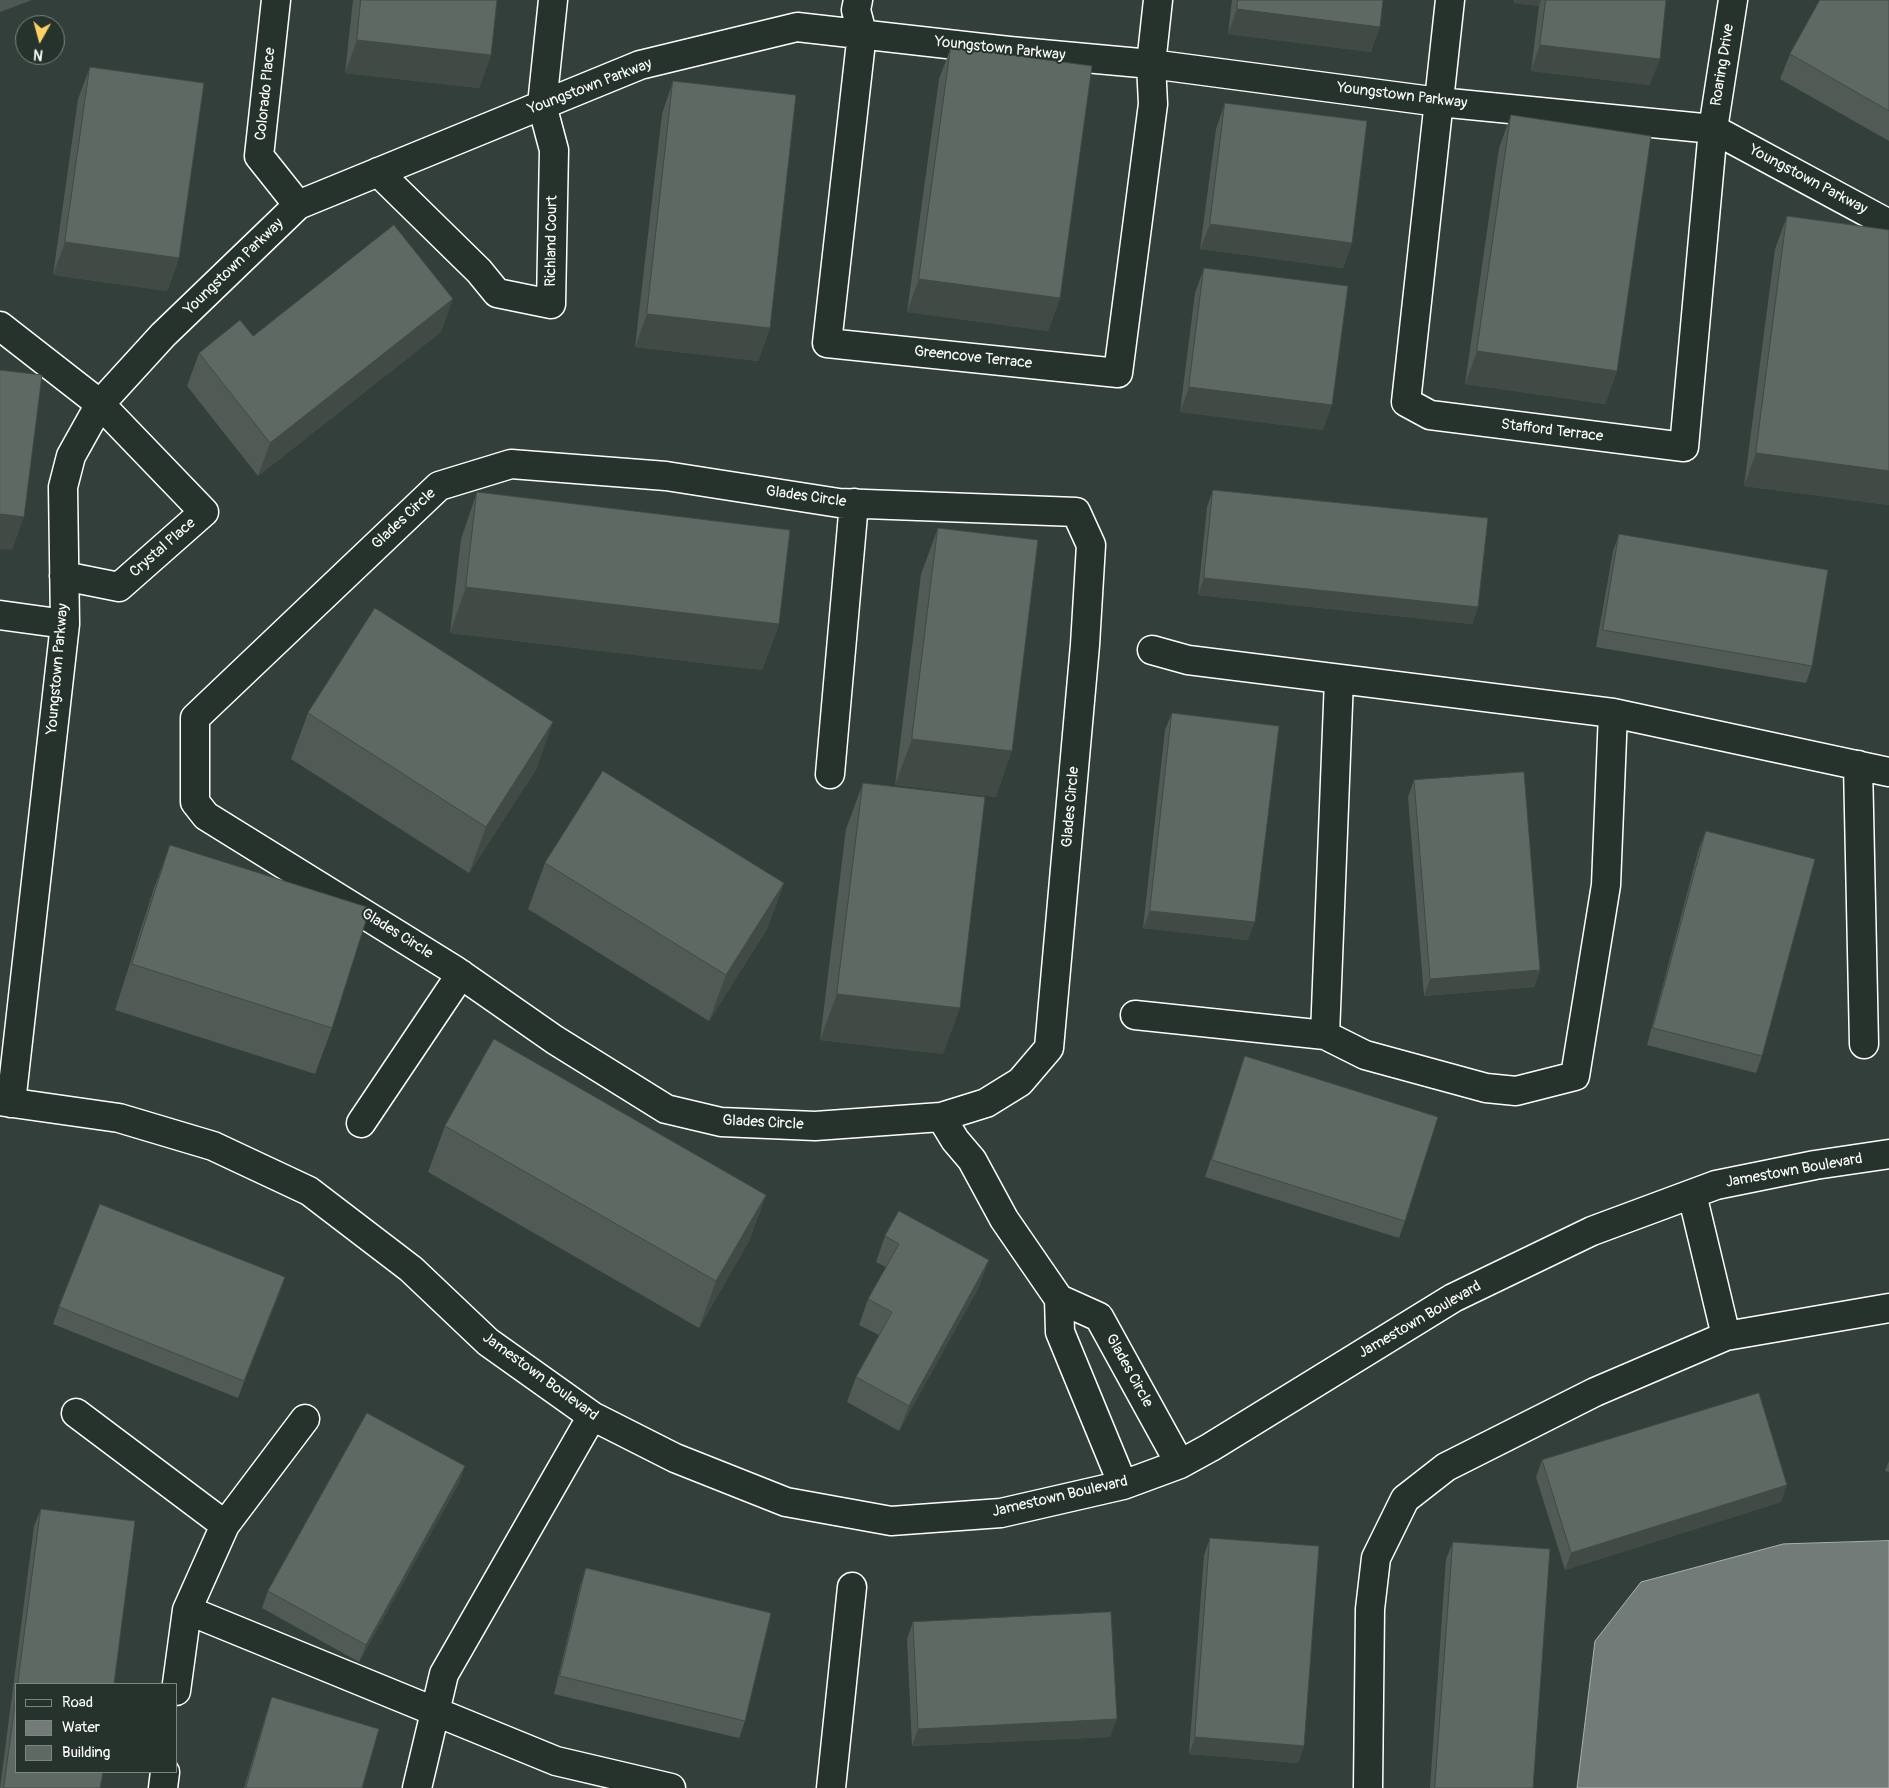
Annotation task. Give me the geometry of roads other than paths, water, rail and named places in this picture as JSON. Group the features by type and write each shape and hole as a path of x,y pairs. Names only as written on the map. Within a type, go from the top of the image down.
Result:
{"street":[{"name":"Colorado Place","path":"276,0 259,156 298,205"},
{"path":"542,105 553,0"},
{"path":"858,0 856,10 862,33"},
{"path":"1151,64 1158,0"},
{"path":"1439,102 1450,0"},
{"name":"Roaring Drive","path":"1714,129 1733,0"},
{"name":"Youngstown Parkway","path":"5,1102 65,624 63,487 71,456 100,404 164,335 298,205 640,65 797,27 1008,51 1151,64 1439,102 1714,129 1889,224"},
{"name":"Greencove Terrace","path":"862,33 827,342 1118,373 1152,104 1151,64"},
{"name":"Stafford Terrace","path":"1439,102 1406,402 1430,415 1684,447 1714,129"},
{"name":"Richland Court","path":"378,172 498,292 551,304 554,150 542,105"},
{"path":"0,326 100,404"},
{"name":"Crystal Place","path":"64,576 119,587 204,512 100,404"},
{"name":"Glades Circle","path":"511,464 666,476 854,503 1076,512 1090,546 1084,654 1049,1048 1020,1082 986,1103 941,1117 815,1126 721,1122 666,1109 555,1040 461,974 206,816 195,802 195,718 439,486 511,464"},
{"path":"830,774 854,503"},
{"path":"0,615 65,624"},
{"path":"1152,650 1188,660 1613,713 1889,772"},
{"path":"1325,1035 1339,679"},
{"path":"1135,1015 1325,1035 1365,1055 1486,1088 1516,1091 1575,1076 1606,885 1613,713"},
{"path":"1858,766 1864,1044"},
{"path":"361,1123 461,974"},
{"name":"Jamestown Boulevard","path":"5,1102 119,1118 213,1146 308,1191 411,1269 488,1342 592,1416 675,1458 786,1502 891,1521 1001,1513 1123,1485 1180,1464 1211,1448 1454,1298 1592,1231 1716,1185 1815,1165 1889,1154"},
{"path":"941,1117 954,1140 972,1160 1004,1219 1059,1299 1060,1332 1123,1485"},
{"path":"1692,1194 1726,1336"},
{"name":"Glades Circle","path":"1059,1299 1100,1317 1180,1464"},
{"path":"1368,1788 1370,1609 1376,1558 1405,1499 1446,1468 1542,1418 1595,1392 1726,1336 1889,1308"},
{"path":"76,1413 225,1526"},
{"path":"417,1788 444,1674 592,1416"},
{"path":"177,1683 188,1610 225,1526 304,1419"},
{"path":"831,1788 852,1587"},
{"path":"188,1610 556,1761 671,1788"},
{"path":"163,1788 165,1773"}],"water":[{"path":"1889,1541 1889,1788 1577,1788 1595,1641 1641,1582 1783,1544"}]}
